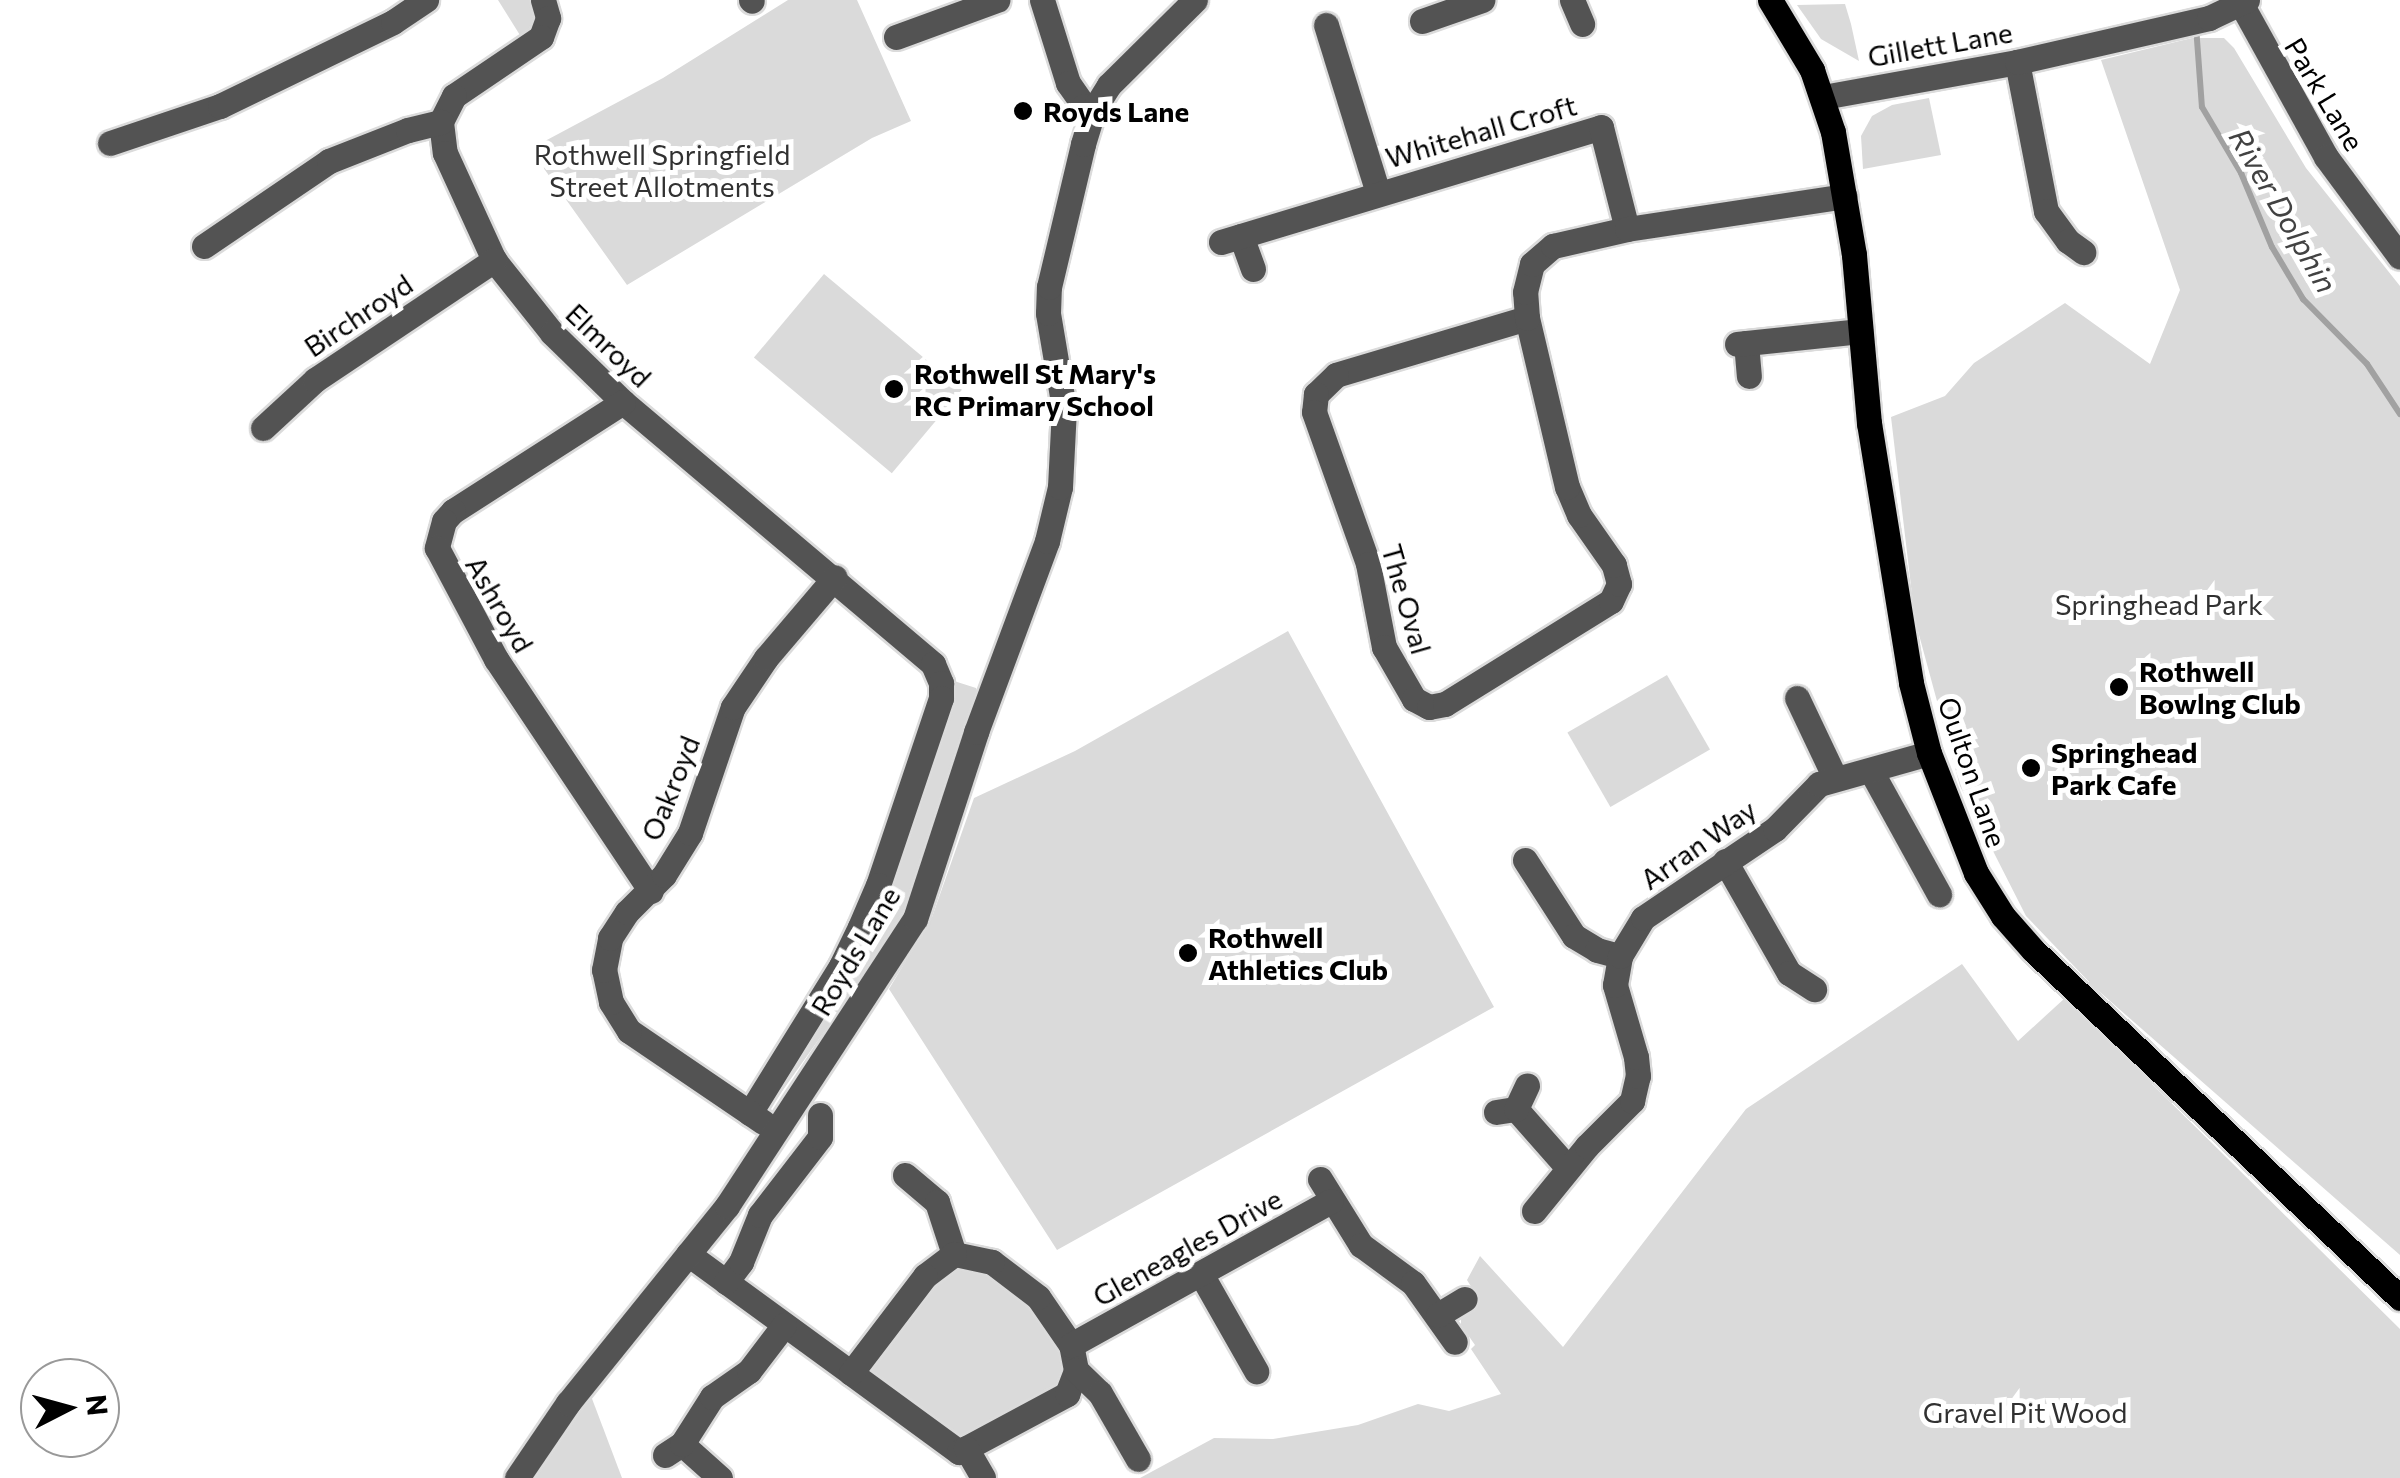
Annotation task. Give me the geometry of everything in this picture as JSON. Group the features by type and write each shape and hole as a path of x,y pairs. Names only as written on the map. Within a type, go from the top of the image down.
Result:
{"main road":[{"name":"Oulton Lane","path":"1770,0 1800,46 1824,97 1844,196 1869,423 1896,604 1929,753 1956,828 2003,916 2033,950 2268,1177 2400,1298"}],"street":[{"path":"110,144 220,106 393,22 426,0"},
{"path":"204,246 329,162 408,130 441,122 454,96 541,37 548,18 543,0"},
{"path":"896,37 997,0"},
{"path":"1042,0 1068,83 1084,106 1094,109"},
{"name":"Royds Lane","path":"517,1478 568,1403 727,1206 915,920 976,732 1047,541 1065,446 1064,408 1048,313 1050,287 1094,109 1119,74 1195,0"},
{"path":"1422,22 1482,0"},
{"name":"Gillett Lane","path":"1824,97 2018,62 2209,18 2242,2"},
{"name":"Park Lane","path":"2242,2 2326,156 2400,256"},
{"name":"Whitehall Croft","path":"1326,25 1378,192"},
{"path":"2018,62 2046,211 2083,254"},
{"name":"Elmroyd","path":"441,122 445,152 494,260 552,332 623,402 835,577 938,672"},
{"name":"Whitehall Croft","path":"1253,270 1231,239 1611,125 1626,229"},
{"name":"The Oval","path":"1527,318 1336,376 1316,394 1314,412 1368,564 1384,647 1414,700 1429,706 1445,704 1610,601 1618,584 1614,566 1579,515 1567,487 1527,318 1526,278 1541,253 1553,246 1626,229 1844,196"},
{"name":"Birchroyd","path":"263,428 314,380 494,260"},
{"path":"1749,376 1741,344 1860,331"},
{"name":"Ashroyd","path":"623,402 454,510 444,521 437,548 496,659 651,890"},
{"name":"Oakroyd","path":"775,1131 628,1032 611,1002 604,970 610,938 651,890 690,832 734,707 766,658 835,577"},
{"name":"Royds Lane","path":"750,1114 841,966 878,886 941,698 938,672"},
{"path":"1800,696 1835,778"},
{"name":"Arran Way","path":"1620,956 1643,918 1775,829 1805,794 1835,778 1929,753"},
{"path":"1871,771 1939,894"},
{"path":"1524,860 1574,936 1620,956 1615,985 1636,1057 1632,1101 1568,1168 1534,1211"},
{"path":"1725,861 1780,977 1814,989"},
{"path":"1513,1102 1568,1168"},
{"path":"726,1282 740,1262 760,1214 820,1137 820,1115"},
{"path":"905,1175 937,1202 954,1254"},
{"name":"Gleneagles Drive","path":"1074,1358 1326,1190 1361,1245 1413,1283 1456,1342"},
{"path":"688,1254 959,1452 1066,1394 1074,1358"},
{"path":"851,1373 925,1276 954,1254 992,1262 1038,1297 1138,1458"},
{"path":"1202,1274 1256,1371"},
{"path":"1438,1316 1465,1299"},
{"path":"720,1478 673,1449 712,1397 750,1371 784,1324"},
{"path":"966,1448 983,1478"}],"green space":[{"path":"498,0 533,0 535,18 523,40"},
{"name":"Rothwell Springfield Street Allotments","path":"788,0 857,0 911,121 872,138 627,285 530,149 663,78"},
{"path":"1845,4 1859,61 1821,39 1797,5"},
{"name":"Springhead Park","path":"2192,38 2224,38 2234,48 2306,168 2400,286 2400,1255 2094,987 2026,916 1960,786 1915,620 1891,417 1945,396 1974,363 2065,303 2150,364 2180,290 2101,60"},
{"path":"1929,98 1941,155 1863,169 1861,136 1872,116 1892,105"},
{"path":"824,274 962,390 892,473 754,357"},
{"name":"Rothwell Athletics Club","path":"1288,631 1494,1007 1057,1250 889,989 932,917 974,798 1075,751"},
{"path":"1667,675 1710,749 1610,807 1567,733"},
{"path":"954,681 976,688 978,693 909,901 868,970 773,1104 855,963"},
{"name":"Gravel Pit Wood","path":"1962,964 2018,1041 2065,998 2400,1329 2400,1478 1140,1478 1214,1438 1273,1439 1358,1425 1418,1404 1449,1411 1501,1394 1471,1349 1475,1345 1461,1325 1461,1316 1480,1301 1467,1280 1480,1256 1563,1347 1746,1109"},
{"path":"961,1267 991,1273 1029,1300 1063,1354 1065,1372 1056,1388 966,1436 957,1436 871,1370 934,1279"},
{"path":"591,1396 622,1478 534,1478"}],"waterway":[{"name":"River Dolphin","path":"2196,26 2202,107 2241,173 2272,247 2303,299 2367,364 2400,414"}],"place":[{"name":"Royds Lane","path":"1023,111"},
{"name":"Rothwell St Mary's RC Primary School","path":"894,389"},
{"name":"Rothwell Bowlng Club","path":"2119,687"},
{"name":"Springhead Park Cafe","path":"2031,768"},
{"name":"Rothwell Athletics Club","path":"1188,953"}]}
